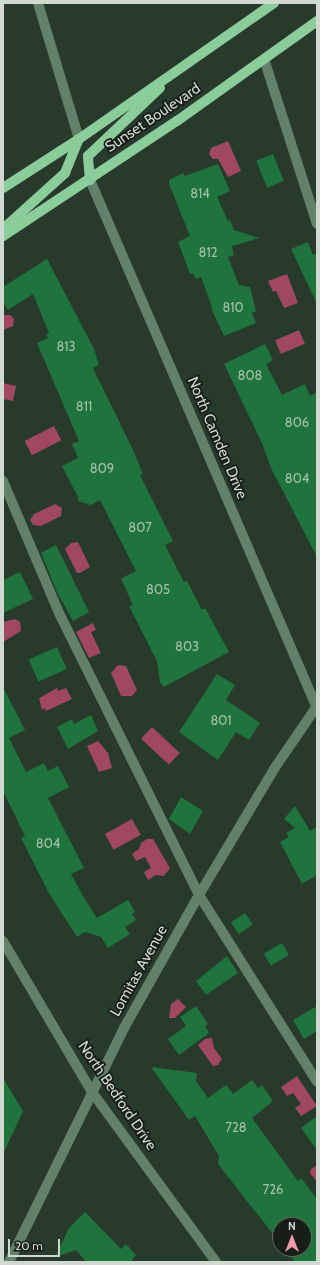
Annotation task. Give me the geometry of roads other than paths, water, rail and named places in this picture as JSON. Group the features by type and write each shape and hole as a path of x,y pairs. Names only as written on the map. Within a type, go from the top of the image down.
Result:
{"main road":[{"name":"Sunset Boulevard","path":"3,188 79,139 274,3"},
{"name":"Sunset Boulevard","path":"3,236 90,180 317,21"},
{"path":"90,180 88,156 187,64"},
{"path":"3,229 64,173 79,139"}],"street":[{"path":"38,3 79,139"},
{"path":"264,59 317,224"},
{"name":"North Camden Drive","path":"90,180 317,707"},
{"path":"3,481 59,613 199,895 317,1082"},
{"name":"Lomitas Avenue","path":"9,1262 92,1092 199,895 274,770 317,707"},
{"name":"North Bedford Drive","path":"3,940 92,1092 216,1262"}]}
